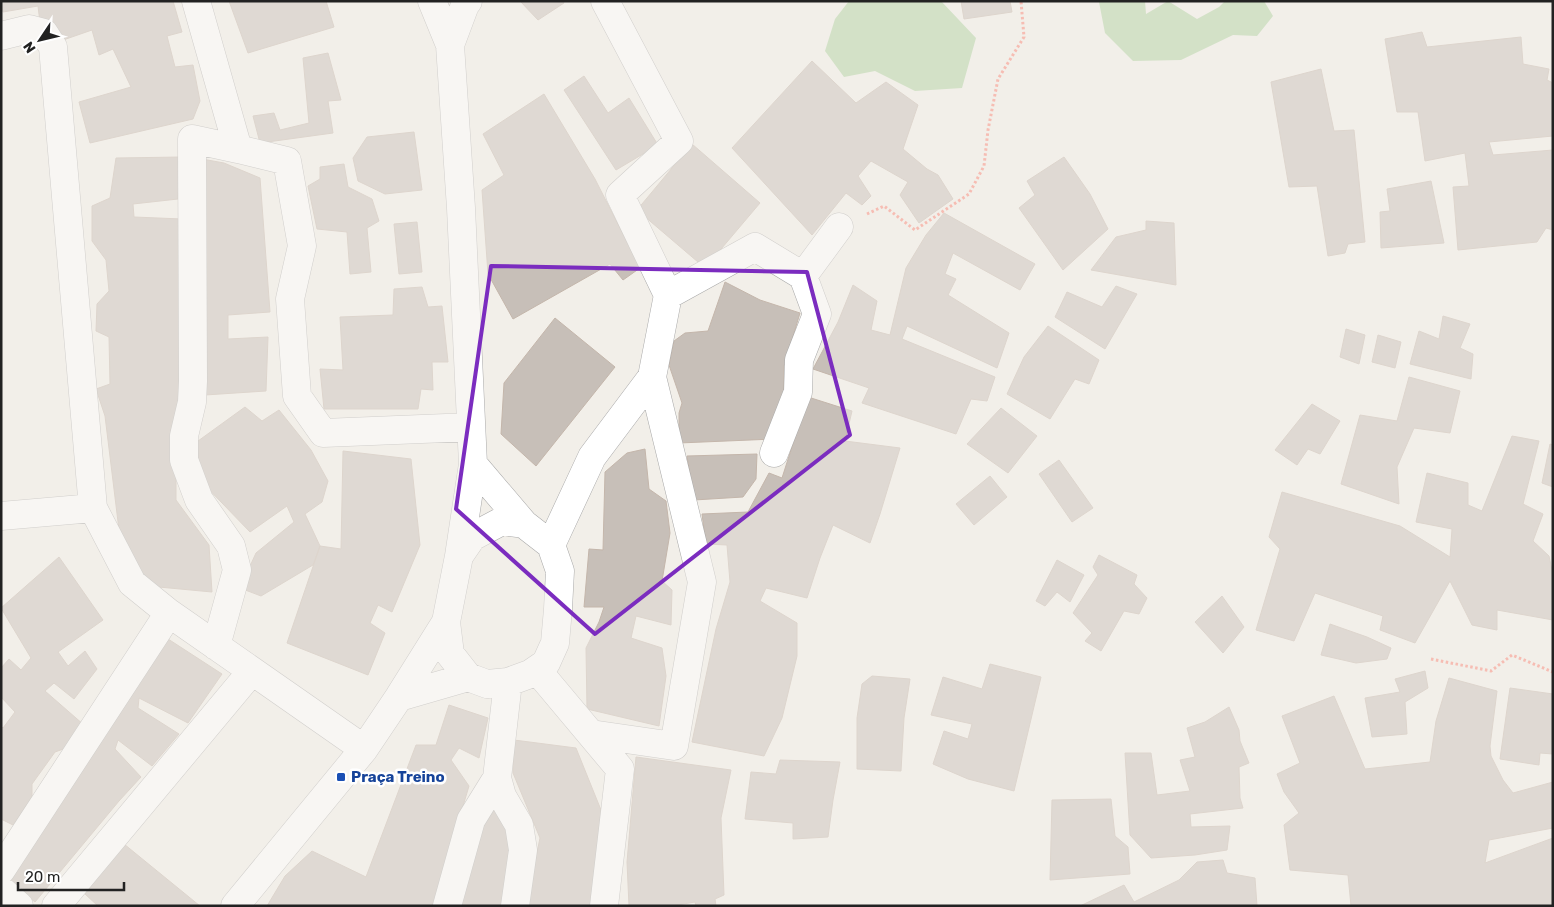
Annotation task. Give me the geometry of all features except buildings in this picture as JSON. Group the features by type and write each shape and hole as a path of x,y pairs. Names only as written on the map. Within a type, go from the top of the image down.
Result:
{"street":[{"path":"196,1 238,149"},
{"path":"432,1 450,45 461,208 473,464 459,556 446,622 450,654 468,677 487,684 508,682 530,674 546,663 555,643 560,571 550,545 524,524 473,464"},
{"path":"450,45 468,1"},
{"path":"592,734 674,746 702,582 652,377 668,295 620,195 679,141 605,1"},
{"path":"1,36 29,29 44,33 53,47 93,508 132,582 169,613 364,748"},
{"path":"216,646 237,570 231,546 199,500 184,460 184,436 192,402 193,381 192,139 287,161 302,246 290,298 297,396 323,433 471,427"},
{"path":"804,276 840,227"},
{"path":"668,295 755,247 804,276 818,314 800,360 798,392 774,453"},
{"path":"550,545 592,457 652,377"},
{"path":"1,516 93,508"},
{"path":"459,556 472,537 502,521 524,524"},
{"path":"1,870 169,613"},
{"path":"235,906 364,748 400,697 446,622"},
{"path":"537,670 620,769 604,906"},
{"path":"56,906 252,671"},
{"path":"400,697 468,677"},
{"path":"508,682 497,778 502,796 519,825 523,850 515,906"},
{"path":"446,906 471,820 497,778"},
{"path":"1,890 19,906"}],"path":[{"path":"840,227 884,206 916,230 969,194 984,166 988,130 998,79 1024,37 1021,1"},
{"path":"1432,659 1490,671 1512,655 1553,672"}],"highlighted area":[{"path":"491,266 807,272 850,435 595,634 456,509"}],"green space":[{"path":"849,1 941,1 976,38 962,88 915,91 875,71 844,77 825,51 835,19"},
{"path":"1145,1 1146,14 1168,1 1197,19 1219,7 1225,1 1264,1 1273,16 1257,36 1233,35 1181,60 1133,61 1105,33 1099,2"}],"place":[{"name":"Praça Treino","path":"341,777"}]}
